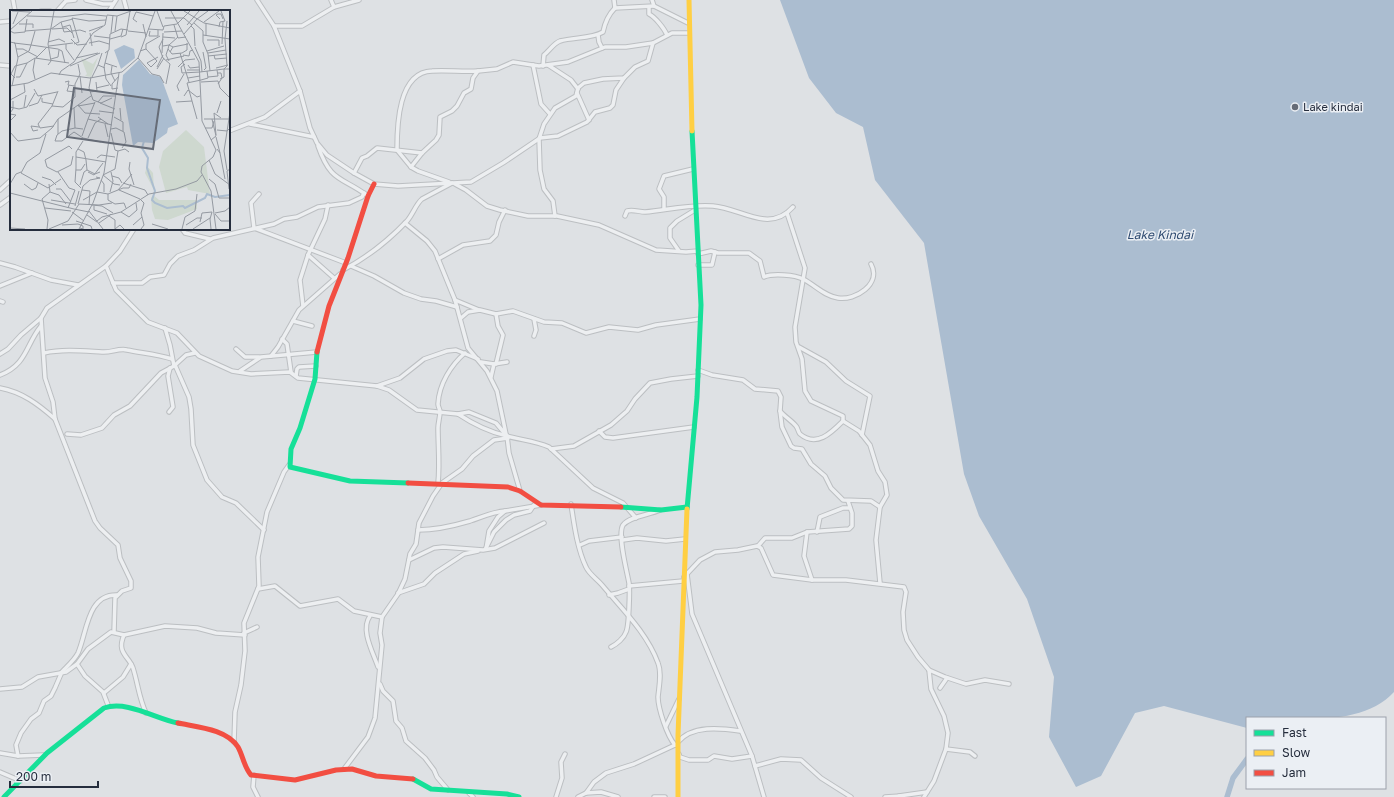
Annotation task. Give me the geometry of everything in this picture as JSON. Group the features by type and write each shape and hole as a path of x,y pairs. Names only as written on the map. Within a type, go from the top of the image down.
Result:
{"street":[{"path":"13,0 14,10"},
{"path":"58,10 67,0 75,0"},
{"path":"86,0 103,4 113,4"},
{"path":"110,10 116,0"},
{"path":"124,0 127,10"},
{"path":"257,0 274,26 300,91 314,137 324,162 331,173 366,194"},
{"path":"331,0 334,7"},
{"path":"274,26 302,26 334,7 359,0"},
{"path":"614,0 615,8"},
{"path":"652,0 654,6"},
{"path":"678,797 679,754 677,744 685,577 685,539 698,376 700,319 691,121 692,99 689,71 689,0"},
{"path":"543,66 544,54 550,51 558,42 598,35 604,32 605,21 610,12 615,8 654,6 688,23"},
{"path":"649,7 649,14 654,16 656,22 663,27 667,35"},
{"path":"0,22 10,21"},
{"path":"689,33 667,35 653,43 626,47 614,46 602,48 574,61 543,66 511,62 497,68 478,71 432,71 414,77 405,92 399,114 397,150 411,167 466,190 487,206 528,216 555,216 599,225 656,250 750,253 760,261 764,277 773,274 804,279 826,294 837,298 849,297 866,290 870,286 873,269 871,264"},
{"path":"598,35 602,48"},
{"path":"317,143 327,155 354,174 374,184 398,186 471,182 540,138 556,137 590,120 595,112 611,106 616,90 624,78 635,67 648,62 653,43"},
{"path":"0,65 10,66"},
{"path":"533,65 541,102 550,114"},
{"path":"548,65 571,80 578,91 590,120"},
{"path":"411,167 436,140 440,117 452,111 457,106 464,93 471,89 473,78 478,71"},
{"path":"555,216 553,201 544,189 540,170 541,161 538,150 544,124 556,107 574,98 586,82 624,78"},
{"path":"230,131 265,117 300,91"},
{"path":"250,124 314,137"},
{"path":"354,174 362,158 378,148 422,154"},
{"path":"664,208 664,197 659,189 664,176 693,169"},
{"path":"0,190 10,181"},
{"path":"271,356 303,306 334,278 366,257 405,223 415,213 419,202 422,199 452,183"},
{"path":"113,283 125,281 142,283 150,277 164,274 170,264 178,256 194,250 210,239 274,224 284,219 297,217 318,207 354,202 366,194 374,184"},
{"path":"254,228 252,203 259,194"},
{"path":"366,194 346,264 341,273 329,306 317,352 315,379 300,428 291,449 289,464 268,508 258,557 258,589 244,623 242,676 233,726 234,742 248,771 254,775 295,780 344,769 376,776 408,777 417,780 431,789 448,790 471,795 507,794 519,797"},
{"path":"0,205 10,198"},
{"path":"303,306 300,280 308,255 325,219 328,205"},
{"path":"626,216 627,210 644,212 664,208 728,208 760,219 772,219 787,213 793,207"},
{"path":"679,251 670,238 670,228 695,208"},
{"path":"438,259 463,245 490,241 496,236 498,222 505,210"},
{"path":"787,213 804,261 804,279 795,327 802,359 806,394 811,401 843,416 843,421 862,435 871,446 878,470 886,482 887,495 880,507 876,540 880,583"},
{"path":"405,223 435,251 455,300 468,348 480,361 497,391 507,436 509,453 520,491"},
{"path":"254,228 346,264"},
{"path":"0,354 8,349 21,335 41,318 47,308 106,266 120,251 133,230"},
{"path":"183,230 185,233 210,239"},
{"path":"698,265 712,265 715,252"},
{"path":"308,255 334,278"},
{"path":"0,263 51,280 78,285"},
{"path":"106,266 119,293 148,322 179,335 194,353 232,371 240,371 251,374 291,372 298,378 377,386 389,390 412,408 458,414 469,412 477,414 496,423 507,436"},
{"path":"351,266 374,276 404,293 421,299 436,301 457,307"},
{"path":"0,286 32,273"},
{"path":"455,300 480,310 496,314 517,312 544,322 562,323 580,332 586,333 609,327 638,330 656,325 700,319"},
{"path":"461,318 468,312 480,310"},
{"path":"491,378 503,335 498,326 496,314"},
{"path":"18,756 16,745 21,734 31,719 40,713 44,701 51,696 61,674 76,656 83,638 86,623 98,602 131,588 130,578 120,558 117,544 100,528 95,521 55,419 53,402 45,378 41,318"},
{"path":"534,319 534,336"},
{"path":"293,321 312,326"},
{"path":"535,326 544,322"},
{"path":"0,376 10,371 26,356 41,326"},
{"path":"165,328 170,345 173,366 189,397 192,409 193,445 207,480 222,497 236,503 264,530"},
{"path":"282,339 287,344 290,356 291,372"},
{"path":"799,347 826,362 846,381 870,396 862,435"},
{"path":"236,349 245,357 290,356 317,352"},
{"path":"44,353 60,350 103,352 125,350 172,359"},
{"path":"377,386 400,378 429,356 447,351 456,350 466,353 480,361 495,364 506,362"},
{"path":"67,434 81,435 102,428 114,415 130,406 161,373 173,366 186,355 194,353"},
{"path":"440,483 438,428 440,411 438,405 446,377 457,361 466,353"},
{"path":"240,371 260,357"},
{"path":"169,412 173,407 168,376 173,366"},
{"path":"296,376 297,369 299,367 316,366"},
{"path":"698,370 712,375 742,380 757,389 776,390 780,395 782,427 791,446 802,449 811,464 825,476 833,490 843,501 871,501 880,507"},
{"path":"551,449 570,448 611,425 627,411 635,399 650,383 671,378 698,376"},
{"path":"0,388 18,392 41,406 55,419"},
{"path":"780,411 797,427 800,433 812,439 830,434 843,421"},
{"path":"458,414 473,424 507,436 540,443 551,449 593,488 620,501 636,518"},
{"path":"599,431 604,436 610,438 694,426"},
{"path":"344,769 369,733 376,710 382,644 380,633 382,617 398,593 405,579 408,561 416,544 420,519 440,483 462,469 473,456 494,440 507,436"},
{"path":"289,464 291,467 325,476 350,480 508,486 520,491 541,505"},
{"path":"608,595 622,592 629,587 685,577 700,560 715,552 758,546 765,538 792,538 807,532 844,530 850,528 852,519 848,502"},
{"path":"418,530 439,529 468,521 489,513 534,505 571,504 661,510"},
{"path":"571,504 587,569 608,595 628,614 647,640 659,665 658,699 669,738 677,744"},
{"path":"485,549 494,532 506,520 514,515 530,511 534,505"},
{"path":"611,647 616,644 626,633 629,587 623,558 621,531 624,524 636,518 661,510 687,507"},
{"path":"817,532 821,516 844,508 850,508"},
{"path":"485,549 489,531 498,517 505,511"},
{"path":"398,593 425,584 435,573 464,554 495,548 544,523"},
{"path":"807,532 804,556 812,580"},
{"path":"580,545 589,541 622,538 666,541 685,539"},
{"path":"758,546 763,552 772,575 812,580 844,580 903,586 906,588 903,620 907,640 929,670 946,678 966,684 983,680 1009,684"},
{"path":"408,561 412,557 426,553 434,548 485,549"},
{"path":"685,577 692,614 740,731 752,756 764,797"},
{"path":"258,589 275,586 300,606 338,599 348,608 370,616 382,617"},
{"path":"114,632 114,601 117,595"},
{"path":"370,616 367,620 367,632 370,647 379,670"},
{"path":"0,689 22,687 38,677 61,674 77,664 91,646 106,634 114,632 124,635 165,626 197,628 216,633 244,634 257,627"},
{"path":"124,635 121,641 122,650 125,658 131,664 139,696 146,713"},
{"path":"77,664 85,676 104,693 108,706"},
{"path":"104,693 123,678 131,664"},
{"path":"924,797 934,781 946,749 948,733 944,716 931,689 929,670"},
{"path":"940,688 946,678"},
{"path":"379,683 383,691 394,702 396,721 402,728 406,741 426,758 434,770 437,778 448,790"},
{"path":"666,727 680,696"},
{"path":"4,797 44,756 108,706 146,713 167,721 210,729 234,742"},
{"path":"586,793 594,782 606,773 634,764 677,744 693,732 726,729 740,731"},
{"path":"946,749 970,752 975,756"},
{"path":"0,753 18,756 44,756"},
{"path":"556,797 562,778 561,762 565,754"},
{"path":"679,754 680,757 689,760 708,760 714,756 732,759 752,756"},
{"path":"755,766 781,760 801,760 821,778 851,797"},
{"path":"0,772 21,781"},
{"path":"254,775 253,787 258,797"},
{"path":"578,797 586,793 601,792 618,797"},
{"path":"885,797 927,792"},
{"path":"654,797 664,797"}],"water":[{"name":"Lake Kindai","path":"780,0 1394,0 1394,692 1380,703 1364,711 1345,716 1246,717 1246,728 1164,706 1135,713 1101,776 1076,787 1049,737 1054,677 1027,599 979,516 964,474 924,243 875,180 863,127 836,113 809,78"}],"waterway":[{"path":"1227,797 1233,778 1246,760"}],"traffic: fast":[{"path":"687,509 697,397 701,305 692,131"},
{"path":"317,352 315,379 300,428 291,449 290,467 350,481 408,483"},
{"path":"621,507 661,510 687,507"},
{"path":"4,797 47,753 104,708 113,706 132,708 178,723"},
{"path":"413,779 431,789 507,794 519,797"}],"traffic: slow":[{"path":"689,0 692,131"},
{"path":"678,797 678,735 687,509"}],"traffic: jam":[{"path":"317,352 329,306 348,258 368,196 374,184"},
{"path":"408,483 508,487 520,491 541,505 621,507"},
{"path":"178,723 211,730 227,736 238,747 251,775 295,780 336,770 352,769 376,776 413,779"}],"place":[{"name":"Lake kindai","path":"1295,107"}]}
